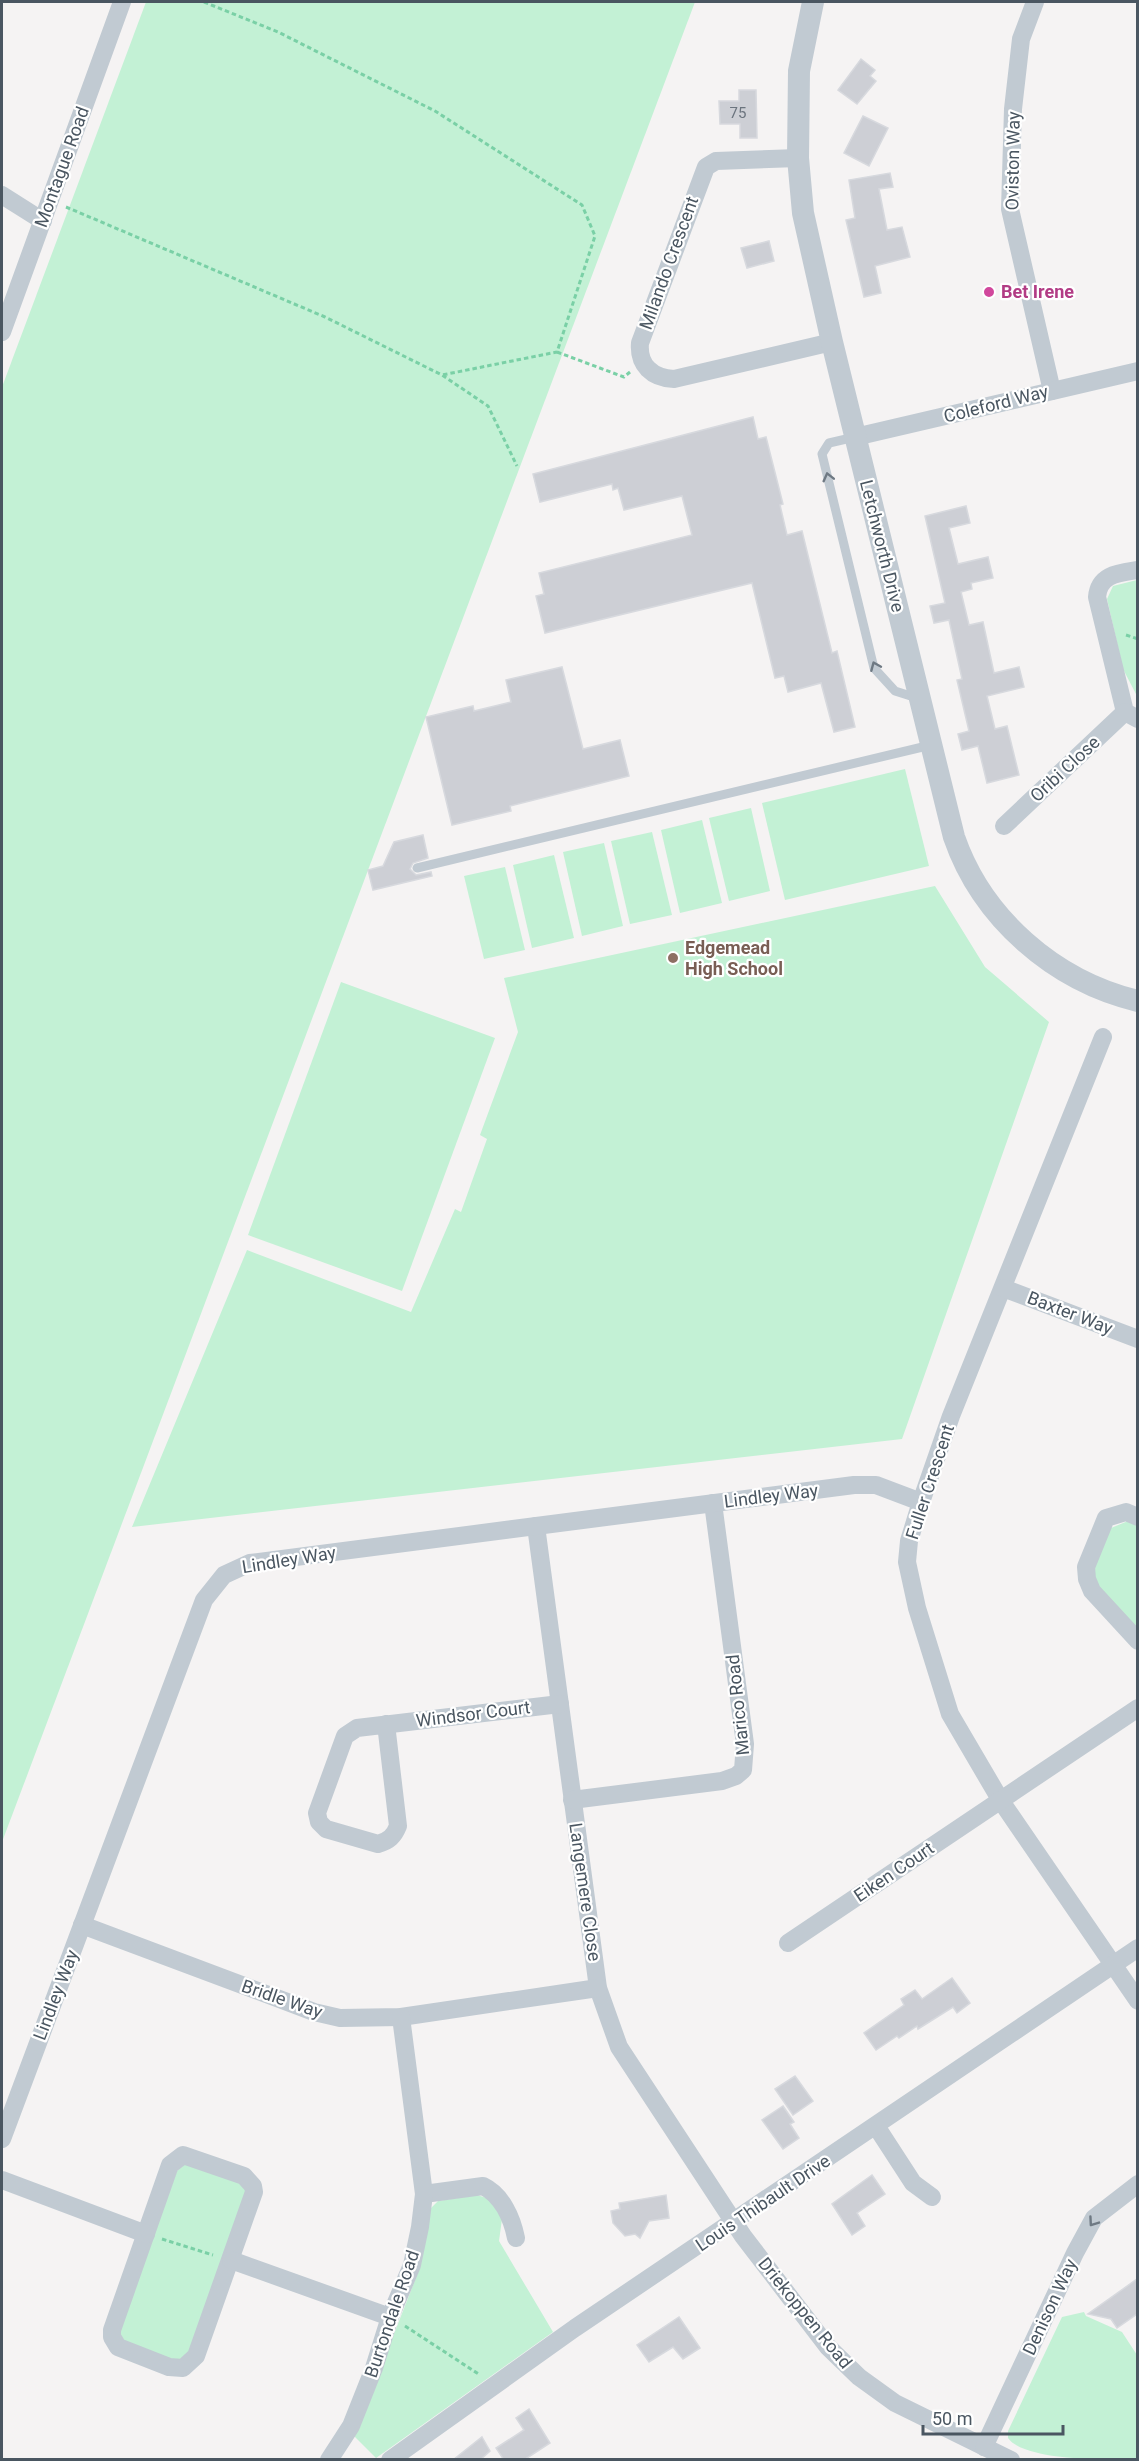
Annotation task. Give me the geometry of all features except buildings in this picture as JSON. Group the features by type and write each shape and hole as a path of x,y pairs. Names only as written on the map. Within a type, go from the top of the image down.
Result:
{"street":[{"name":"Montague Road","path":"2,332 122,2"},
{"name":"Letchworth Drive","path":"813,2 799,71 798,158 803,213 919,699 959,849 995,910 1029,945 1063,971 1106,991 1137,1001"},
{"name":"Oviston Way","path":"1035,2 1021,39 1013,109 1010,209 1052,391"},
{"name":"Milando Crescent","path":"642,361 640,343 706,167 716,161 798,158"},
{"path":"2,195 43,221"},
{"path":"642,361 654,374 674,379 832,342"},
{"name":"Coleford Way","path":"855,437 1137,371"},
{"path":"1131,716 1097,597 1100,585 1109,576 1137,570"},
{"name":"Oribi Close","path":"1004,826 1131,716"},
{"name":"Fuller Crescent","path":"1103,1037 951,1416 909,1541 907,1562 917,1608 950,1714 1001,1801 1137,2001"},
{"name":"Baxter Way","path":"1003,1288 1137,1339"},
{"name":"Lindley Way","path":"2,2139 204,1600 224,1575 250,1563 854,1485 876,1485 921,1502"},
{"name":"Marico Road","path":"572,1800 722,1781 736,1776 743,1770 745,1744 713,1503"},
{"path":"1137,1517 1126,1512 1106,1518 1086,1567 1092,1591 1137,1641"},
{"name":"Langemere Close","path":"536,1526 598,1988 619,2047 735,2222"},
{"name":"Windsor Court","path":"386,1724 398,1826 395,1832 385,1842 378,1844 326,1829 319,1822 317,1813 345,1736 357,1728 386,1724 560,1704"},
{"name":"Eiken Court","path":"788,1943 1137,1707"},
{"name":"Bridle Way","path":"82,1925 314,2012 340,2018 401,2018 598,1988"},
{"name":"Louis Thibault Drive","path":"390,2460 494,2385 1137,1948"},
{"name":"Burtondale Road","path":"329,2460 351,2426 390,2317 412,2265 424,2194 401,2018"},
{"path":"876,2126 913,2183 932,2197"},
{"path":"189,2156 244,2176 253,2186 253,2199 196,2356 183,2368 169,2367 123,2350 118,2347 112,2337 146,2234 170,2165 177,2158 189,2156"},
{"path":"2,2180 146,2234"},
{"name":"Denison Way","path":"984,2447 1075,2253 1094,2218 1137,2184"},
{"path":"424,2194 474,2187 490,2189 499,2199 513,2224 516,2238"},
{"name":"Driekoppen Road","path":"735,2222 815,2331 851,2370 895,2403 1011,2460"},
{"path":"231,2260 390,2317"}],"lane":[{"path":"855,437 829,443 822,454 868,645 874,668 888,685 895,691 919,699"},
{"path":"417,868 931,745"}],"path":[{"path":"204,2 278,32 435,111 582,205 595,236 557,352"},
{"path":"50,200 325,317 442,375 488,406 517,466"},
{"path":"442,375 557,352 624,377 642,361"},
{"path":"146,2234 231,2260"},
{"path":"390,2317 494,2385"}],"green space":[{"path":"146,2 695,2 2,1842 2,387"},
{"path":"1137,580 1137,696 1123,669 1107,599 1113,586"},
{"path":"905,769 929,866 785,900 762,803"},
{"path":"751,808 770,891 729,901 709,818"},
{"path":"702,820 722,903 680,913 661,830"},
{"path":"652,832 672,915 630,924 611,841"},
{"path":"604,843 623,926 582,936 563,852"},
{"path":"554,855 574,938 532,948 513,865"},
{"path":"505,867 525,950 484,959 464,876"},
{"path":"935,886 985,967 1049,1022 902,1439 132,1527 247,1250 411,1312 455,1209 461,1212 487,1139 480,1135 518,1032 504,978"},
{"path":"341,982 495,1038 402,1291 248,1235"},
{"path":"1128,1521 1137,1525 1137,1631 1099,1590 1094,1577 1097,1558 1111,1528"},
{"path":"184,2165 240,2182 246,2190 190,2351 178,2361 126,2344 119,2336 120,2325 177,2171"},
{"path":"477,2195 490,2199 502,2219 499,2241 553,2332 376,2458 354,2436 419,2270 431,2208 438,2201"},
{"path":"1084,2312 1086,2316 1122,2332 1137,2355 1137,2459 1087,2459 1048,2455 1017,2446 1008,2438 1008,2431 1062,2317"}],"place":[{"name":"Bet Irene","path":"989,292"},
{"name":"Edgemead High School","path":"673,958"}]}
